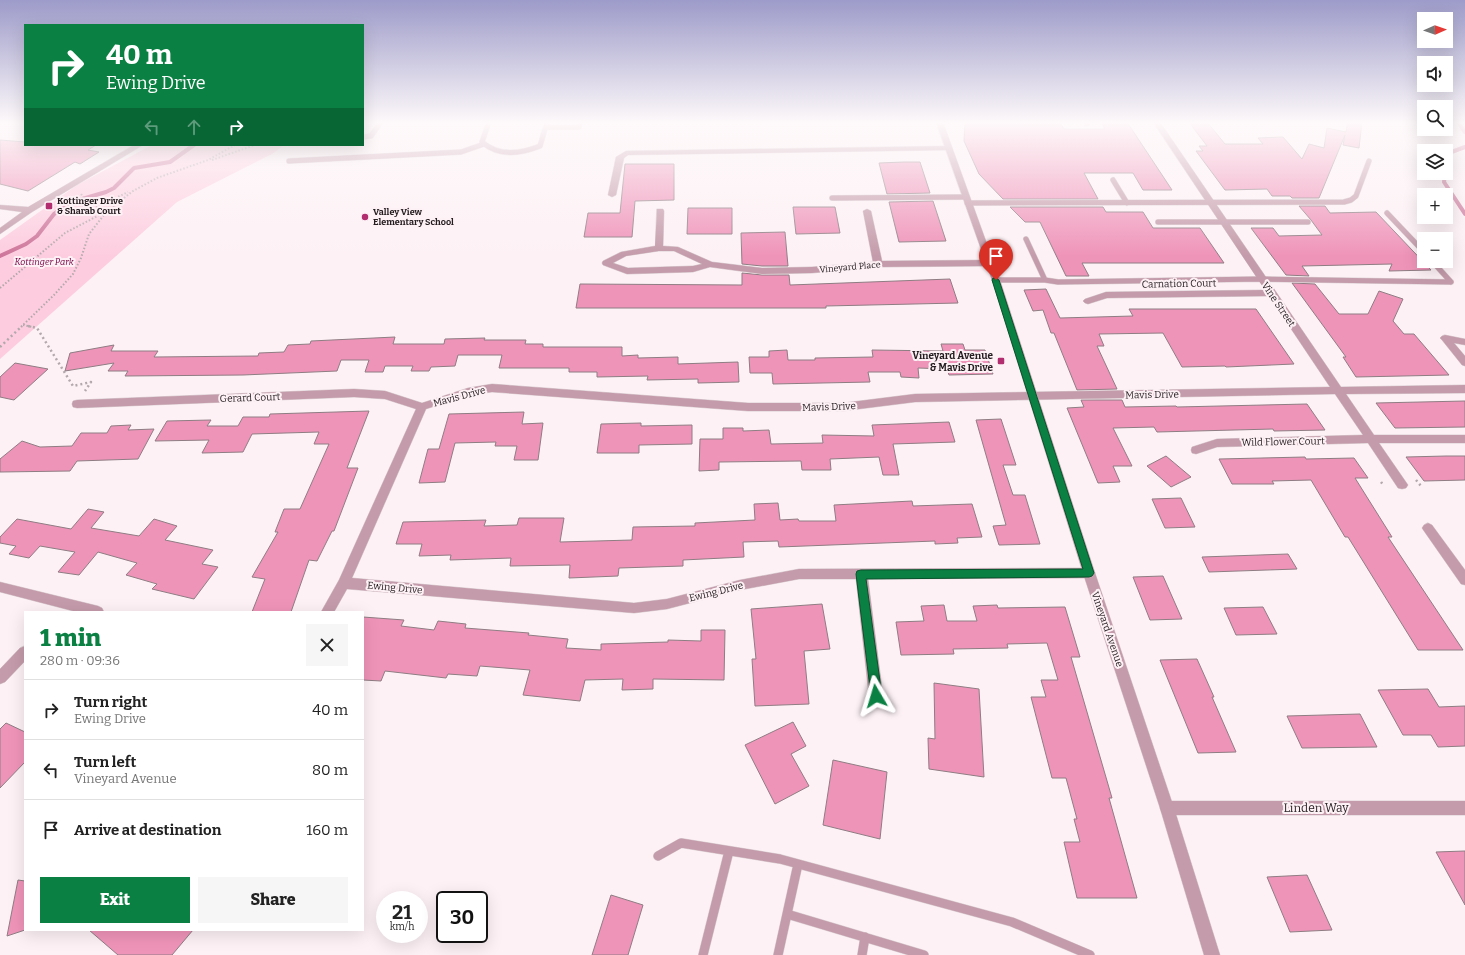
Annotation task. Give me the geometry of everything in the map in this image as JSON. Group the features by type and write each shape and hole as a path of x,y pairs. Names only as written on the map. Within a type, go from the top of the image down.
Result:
{"street":[{"path":"0,232 29,210 100,167"},
{"path":"612,195 618,167"},
{"name":"Vineyard Avenue","path":"954,167 996,280 1031,395 1167,808 1212,955"},
{"name":"Vine Street","path":"1186,167 1402,485"},
{"path":"0,207 29,210"},
{"path":"659,248 660,211"},
{"path":"867,211 878,264"},
{"name":"Vineyard Place","path":"710,264 693,269 627,271 606,263 624,254 659,248 675,249 710,264 762,271 812,270 878,264 989,263"},
{"name":"Carnation Court","path":"1088,301 1106,295 1271,293"},
{"path":"1465,342 1445,338 1465,363"},
{"name":"Mavis Drive","path":"328,611 344,583 422,407 468,392 492,388 748,407 843,407 916,398 1465,389"},
{"name":"Gerard Court","path":"77,404 354,393 385,396 422,407"},
{"name":"Wild Flower Court","path":"1196,450 1217,443 1371,439 1465,440"},
{"path":"1428,528 1465,580"},
{"name":"Ewing Drive","path":"344,583 634,608 667,604 740,585 799,574 1089,573"},
{"path":"861,574 876,696"},
{"path":"0,587 67,608 90,611"},
{"path":"0,678 24,653"},
{"name":"Linden Way","path":"1167,808 1465,808"}],"lane":[{"path":"832,198 1127,203 1344,202 1351,200 1356,196 1367,167"},
{"path":"1113,180 1127,203"},
{"path":"1387,213 1417,245"},
{"path":"1158,222 1308,222"},
{"path":"1026,239 1045,280"},
{"path":"996,280 1045,280 1058,282 1262,279 1451,282 1438,268"},
{"path":"658,856 681,843 780,859 1012,922 1090,955"},
{"path":"703,955 729,851"},
{"path":"778,955 798,864"},
{"path":"787,914 924,955"},
{"path":"862,955 865,937"}],"path":[{"path":"93,209 157,178 189,167"},
{"path":"0,288 65,233 107,211 133,190"},
{"path":"81,195 93,209 107,211"},
{"path":"0,347 54,296 73,274 81,258 89,234 107,211"},
{"path":"23,325 37,328 73,386 91,382 77,404"}],"green space":[{"name":"Kottinger Park","path":"112,167 247,167 177,202 0,359 0,240 77,185"}],"building":[{"path":"0,167 68,167 28,191 0,184"},
{"path":"625,167 674,167 674,200 635,201 632,237 584,237 588,213 620,213"},
{"path":"880,167 921,167 930,193 887,194"},
{"path":"976,167 1156,167 1172,190 1143,190 1133,173 1084,173 1098,199 1003,199 979,174"},
{"path":"1208,167 1332,167 1319,198 1272,196 1267,189 1225,190"},
{"path":"933,201 946,241 899,242 889,202"},
{"path":"1299,206 1325,206 1330,213 1376,212 1417,255 1417,268 1429,268 1431,270 1389,271 1392,264 1302,266 1309,276 1286,275 1251,228 1273,228 1279,236 1322,235"},
{"path":"793,207 835,207 840,233 796,234"},
{"path":"1010,207 1103,207 1106,212 1143,212 1153,228 1200,228 1224,263 1082,263 1089,276 1066,276 1040,222 1025,222"},
{"path":"688,208 732,208 732,234 687,234"},
{"path":"785,232 788,266 742,264 741,233"},
{"path":"742,273 789,275 790,285 950,279 958,303 826,306 826,308 576,308 580,284 742,285"},
{"path":"1292,283 1315,284 1339,314 1368,314 1379,291 1403,299 1393,321 1404,334 1414,334 1449,375 1356,377 1343,357 1346,357"},
{"path":"1046,289 1060,318 1133,316 1129,309 1256,309 1294,364 1182,367 1163,333 1099,334 1104,346 1097,346 1117,389 1077,390 1054,333 1051,333 1043,310 1033,311 1024,290"},
{"path":"395,337 393,344 444,344 445,339 485,338 484,340 526,340 525,344 543,344 543,347 622,347 622,356 638,355 638,358 678,357 678,364 738,362 739,382 698,383 698,379 647,380 648,376 597,377 597,372 569,372 569,368 499,368 502,355 458,355 455,366 431,367 429,371 411,371 413,366 385,366 383,372 365,372 369,360 341,360 337,371 243,375 125,376 128,371 108,371 114,363 65,371 70,353 114,345 111,351 158,351 154,357 258,356 259,353 284,352 288,345 310,344 311,341"},
{"path":"941,344 963,344 965,350 985,350 993,374 949,375 947,369 918,368 919,378 901,377 900,372 868,372 870,382 773,384 772,373 750,373 749,357 769,357 769,351 787,350 788,360 815,360 815,358 873,357 872,350 943,351"},
{"path":"15,363 48,369 14,400 0,397 0,377"},
{"path":"1081,400 1122,400 1125,407 1307,404 1325,430 1274,431 1273,429 1157,432 1154,427 1113,428 1132,466 1113,466 1120,482 1098,483 1067,408 1084,407"},
{"path":"1465,401 1465,427 1395,428 1376,403"},
{"path":"369,411 347,468 358,468 334,531 332,531 317,561 309,560 291,611 252,611 265,579 252,577 278,532 275,532 284,509 300,509 329,444 314,444 319,432 252,434 243,452 202,453 209,440 155,441 167,421 211,420 207,426 238,426 243,417 269,417 270,414"},
{"path":"524,412 522,424 543,423 538,460 514,460 517,446 495,446 496,442 455,443 445,482 419,483 428,449 439,449 449,414"},
{"path":"1001,419 1016,465 1003,465 1013,495 1025,495 1040,544 999,545 993,526 1006,525 976,420"},
{"path":"949,422 955,442 893,444 899,475 883,475 879,457 830,459 831,470 802,470 801,461 719,462 719,470 699,471 700,439 723,439 723,428 743,428 743,431 769,430 771,444 823,443 822,435 874,436 872,425"},
{"path":"641,423 641,426 692,425 692,444 639,445 639,453 597,453 601,424"},
{"path":"131,425 128,430 154,429 138,459 77,461 70,471 0,472 0,459 22,441 40,447 72,446 81,433 107,433 111,426"},
{"path":"1166,456 1191,477 1171,487 1147,466"},
{"path":"1465,456 1465,480 1424,481 1406,457"},
{"path":"1305,457 1306,459 1354,458 1368,478 1355,478 1392,537 1388,537 1463,650 1418,650 1348,537 1345,537 1311,480 1272,481 1274,484 1232,484 1219,459"},
{"path":"1181,498 1195,527 1165,528 1152,499"},
{"path":"912,501 913,506 972,504 982,537 957,538 958,543 935,544 935,541 779,547 778,541 743,542 744,557 683,560 683,566 619,568 618,576 569,578 570,565 510,566 511,558 450,560 451,555 419,556 422,544 396,544 403,522 486,520 484,526 517,525 519,518 564,518 560,542 632,540 633,527 695,526 695,523 755,520 754,504 778,503 780,520 798,519 799,521 836,521 834,505"},
{"path":"88,509 104,512 91,528 139,536 154,519 177,526 165,540 213,550 202,564 218,567 194,599 152,589 157,584 126,575 137,563 98,552 79,575 58,572 75,552 40,546 29,558 9,554 16,546 0,543 0,537 17,519 71,529"},
{"path":"1288,554 1297,569 1209,572 1202,557"},
{"path":"1163,576 1182,619 1150,620 1133,577"},
{"path":"822,604 830,649 804,651 809,704 755,706 752,659 756,659 751,609"},
{"path":"944,605 947,621 977,621 973,606 997,605 998,608 1065,607 1080,657 1071,657 1112,798 1109,798 1137,898 1077,898 1064,842 1080,842 1074,819 1077,819 1066,778 1052,778 1031,697 1046,697 1041,680 1058,680 1047,643 1007,644 1008,648 953,649 954,654 901,655 896,622 924,621 921,606"},
{"path":"1263,607 1277,634 1236,635 1224,608"},
{"path":"364,617 404,620 401,626 434,630 438,621 466,624 465,628 529,633 528,635 568,639 566,648 601,650 601,644 668,642 668,640 701,641 701,630 725,630 724,680 653,679 653,689 622,690 623,679 585,680 580,701 523,695 530,670 480,666 477,676 448,674 446,678 385,671 381,681 364,680"},
{"path":"1197,659 1236,752 1198,753 1160,660"},
{"path":"934,683 979,689 984,777 929,769 928,738 935,739"},
{"path":"1428,689 1439,707 1465,706 1465,746 1438,747 1431,735 1403,735 1378,690"},
{"path":"1360,714 1377,747 1302,748 1287,716"},
{"path":"793,722 806,746 791,754 809,786 775,804 745,745"},
{"path":"6,723 24,732 24,763 0,788 0,729"},
{"path":"833,760 887,772 880,839 823,825"},
{"path":"1465,851 1465,905 1436,852"},
{"path":"1307,875 1332,930 1290,932 1267,877"},
{"path":"18,880 24,881 24,930 7,936"},
{"path":"611,895 643,905 628,955 592,955"},
{"path":"90,931 192,931 172,955 118,955"}],"waterway":[{"path":"0,256 26,244 37,236 54,214 72,202 106,192 114,188 134,168 143,167"},
{"path":"1444,180 1444,182 1465,214"}],"place":[{"name":"Kottinger Drive & Sharab Court","path":"49,206"},
{"name":"Valley View Elementary School","path":"365,217"},
{"name":"Vineyard Avenue & Mavis Drive","path":"1001,361"}],"route":[{"path":"876,696 861,574 1089,573 1031,395 996,280"}]}
